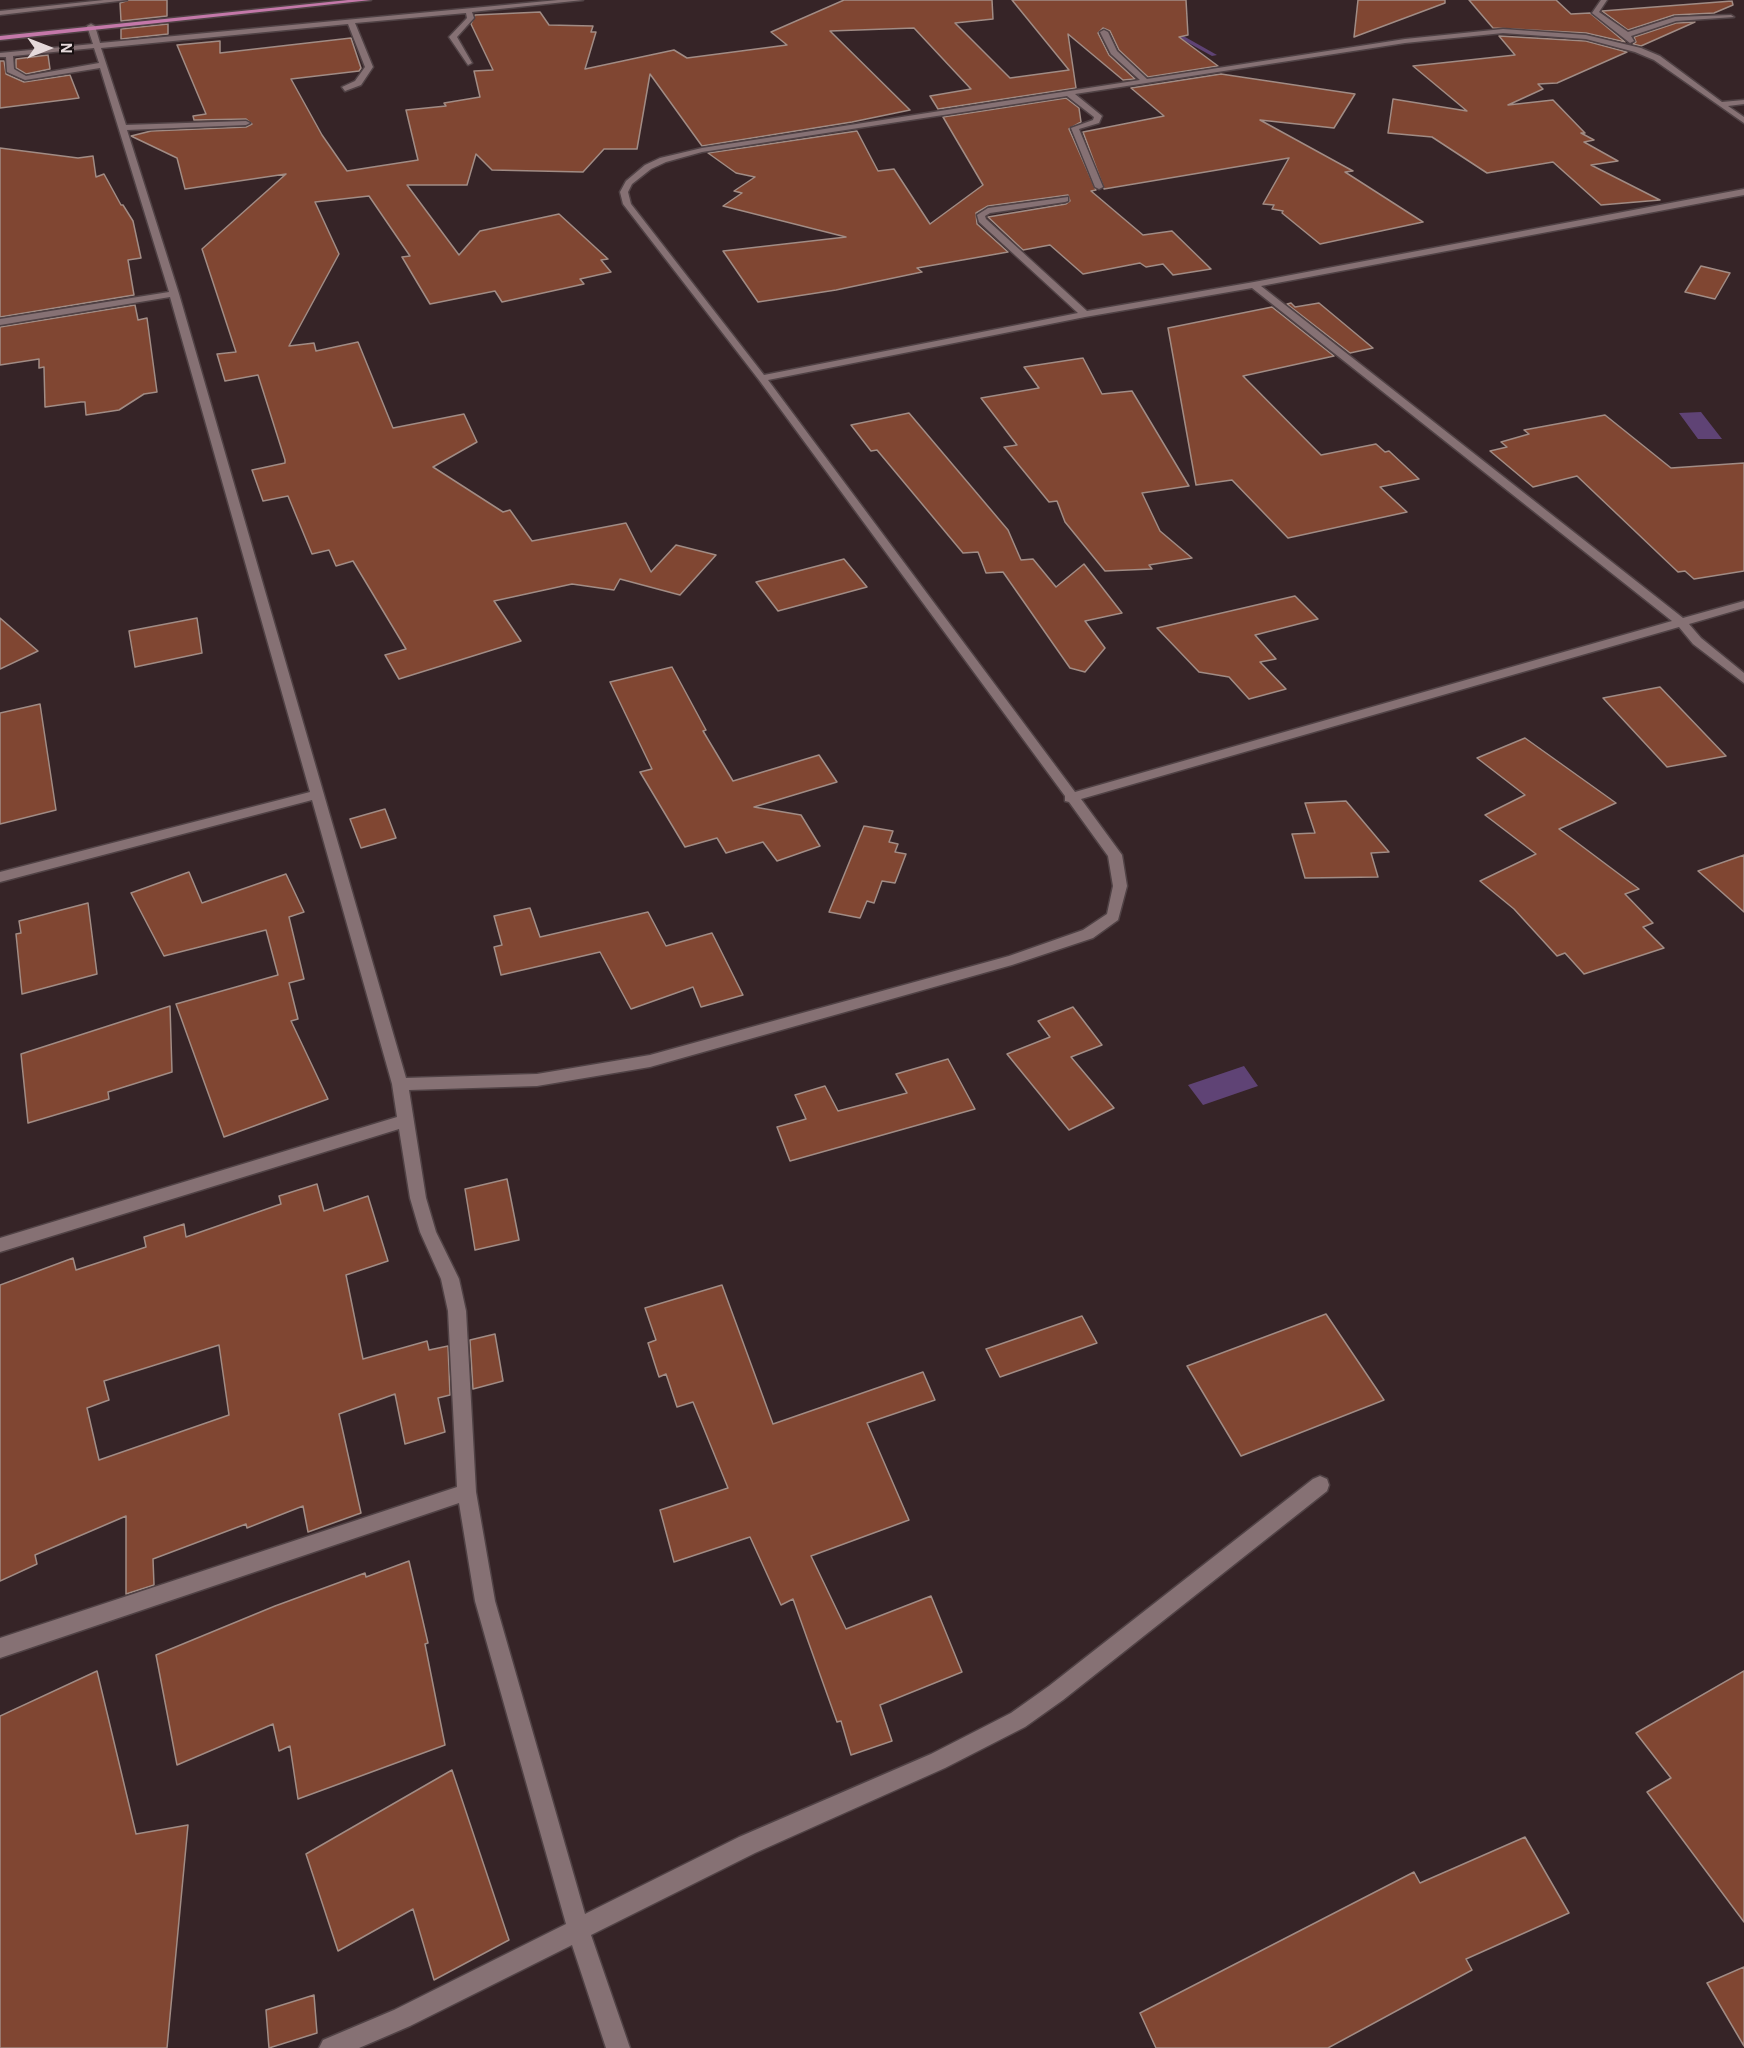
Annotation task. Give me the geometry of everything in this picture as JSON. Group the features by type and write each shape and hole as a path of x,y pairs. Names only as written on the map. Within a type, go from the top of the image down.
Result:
{"main road":[{"path":"261,2 282,0"},
{"path":"0,38 92,20 368,0"}],"street":[{"path":"0,13 124,0"},
{"path":"102,65 56,62 4,54 10,70 25,78 56,62 96,46 580,0"},
{"path":"1604,0 1595,13 1627,34 1630,42 1626,46"},
{"path":"468,10 471,18 453,38 468,63"},
{"path":"1627,34 1675,19 1731,17"},
{"path":"92,20 96,46 174,294 400,1084 418,1198 428,1232 450,1279 458,1311 467,1492 484,1601 578,1929 618,2048"},
{"path":"345,89 358,83 369,67 351,22"},
{"path":"400,1084 537,1080 650,1061 1012,960 1088,934 1113,916 1120,886 1115,855 1070,798 762,378 627,204 624,192 634,178 648,167 663,160 702,150 1464,33 1503,31 1558,34 1626,46 1657,58 1744,121"},
{"path":"1104,32 1114,52 1145,81"},
{"path":"1070,94 1098,116 1096,121 1075,128 1099,187"},
{"path":"1720,104 1744,102"},
{"path":"122,128 246,123"},
{"path":"762,378 1085,314 1254,285 1744,192"},
{"path":"1065,199 988,211 981,215 982,219 1085,314"},
{"path":"1254,285 1682,623 1697,642 1744,679"},
{"path":"0,321 174,294"},
{"path":"1070,798 1744,604"},
{"path":"0,877 318,794"},
{"path":"0,1245 406,1121"},
{"path":"331,2048 402,2018 747,1845 938,1761 1018,1720 1056,1693 1320,1485"},
{"path":"0,1648 467,1492"}],"shaded area":[{"path":"1701,412 1722,439 1698,439 1679,413"},
{"path":"1244,1066 1258,1086 1203,1105 1188,1085"}],"building":[{"path":"129,0 167,0 167,16 121,21 120,3"},
{"path":"844,0 992,0 993,19 955,23 1010,78 1069,70 1012,0 1186,0 1188,35 1179,37 1218,66 1148,77 1119,50 1110,31 1103,28 1098,33 1109,55 1135,79 1123,80 1068,34 1076,88 938,109 930,96 971,89 914,28 830,31 910,110 852,122 702,146 650,74 637,149 604,149 583,172 492,170 476,154 467,185 407,185 459,255 480,231 559,214 608,259 601,260 611,272 580,279 584,284 502,302 495,291 430,304 402,257 410,256 369,196 315,202 339,254 289,346 314,343 316,351 358,342 393,428 464,414 477,442 433,467 503,512 510,510 532,541 626,523 651,572 676,545 716,555 680,595 620,579 614,590 572,584 494,601 521,641 399,679 385,655 406,649 353,561 336,566 329,550 312,554 288,496 263,501 252,470 285,463 285,460 258,375 225,381 217,354 236,352 202,249 286,174 185,189 177,158 131,136 151,131 246,127 252,124 246,119 194,120 193,116 206,114 177,45 220,41 220,53 351,38 361,68 359,71 291,79 322,135 347,171 418,160 406,110 446,106 444,103 480,97 474,71 493,70 471,24 475,15 540,12 549,25 593,26 591,32 596,32 585,69 674,50 687,58 787,45 771,32"},
{"path":"1358,0 1445,0 1445,3 1354,37"},
{"path":"1469,0 1556,0 1571,14 1590,13 1625,42 1586,33 1493,28"},
{"path":"1732,1 1733,5 1714,13 1674,15 1628,30 1602,11"},
{"path":"1695,22 1641,46 1633,44 1636,42 1634,37 1676,23"},
{"path":"168,24 168,34 121,39 121,29"},
{"path":"1499,36 1586,41 1627,52 1557,83 1538,84 1543,89 1508,105 1553,100 1585,133 1581,133 1594,140 1584,142 1618,161 1591,165 1660,200 1601,205 1553,162 1487,173 1432,137 1388,133 1393,99 1467,111 1413,66 1515,55"},
{"path":"48,55 50,69 26,74 16,68 16,59"},
{"path":"0,61 4,61 6,74 24,82 70,75 79,98 0,108"},
{"path":"1221,74 1355,94 1334,128 1260,120 1353,171 1345,172 1423,222 1320,244 1282,213 1283,211 1272,209 1274,205 1263,204 1289,158 1104,189 1083,132 1164,116 1131,88"},
{"path":"1066,98 1079,108 1081,122 1069,129 1096,190 1091,191 1143,235 1172,231 1211,269 1173,275 1163,264 1146,267 1140,263 1083,274 1050,245 1023,250 988,217 1066,204 1070,201 1068,195 988,206 976,213 977,224 1008,252 917,268 922,272 836,290 758,302 723,251 846,237 723,206 742,193 734,191 755,177 736,173 708,153 857,131 878,171 894,169 930,224 983,185 943,117"},
{"path":"0,148 78,158 93,156 96,177 104,174 121,205 133,221 141,258 128,260 134,295 0,317"},
{"path":"1701,266 1730,273 1715,299 1685,292"},
{"path":"1291,303 1295,307 1319,303 1373,348 1350,353 1287,304"},
{"path":"135,305 138,320 147,318 157,392 144,394 119,410 86,415 85,402 45,407 44,367 39,368 39,359 0,365 0,327"},
{"path":"1272,307 1334,356 1243,376 1321,455 1376,444 1385,452 1389,451 1419,479 1380,487 1407,512 1288,538 1232,480 1196,485 1168,328"},
{"path":"1083,358 1102,394 1132,391 1189,486 1142,493 1160,531 1192,558 1149,565 1152,569 1105,571 1065,522 1057,501 1049,502 1004,447 1017,445 981,398 1039,388 1024,367"},
{"path":"909,413 1008,530 1021,560 1033,559 1056,587 1084,564 1122,613 1085,621 1105,648 1085,672 1070,668 1003,572 986,573 978,552 963,553 877,450 871,451 851,425"},
{"path":"1605,415 1671,468 1744,463 1744,571 1694,579 1685,571 1678,572 1577,476 1533,487 1490,451 1507,447 1501,442 1529,434 1524,430"},
{"path":"844,559 867,587 778,611 756,582"},
{"path":"1295,596 1318,619 1255,635 1276,659 1260,662 1286,689 1249,699 1229,677 1199,672 1157,628"},
{"path":"0,618 38,651 0,669"},
{"path":"197,618 202,653 135,667 129,631"},
{"path":"672,667 706,730 703,731 733,781 819,755 837,782 754,807 801,815 820,846 777,861 763,842 726,853 717,838 685,847 640,772 652,769 610,682"},
{"path":"1660,687 1726,756 1667,767 1603,698"},
{"path":"40,704 56,810 0,824 0,713"},
{"path":"1525,738 1616,803 1559,829 1639,889 1625,894 1653,923 1643,927 1664,948 1584,974 1565,953 1557,956 1514,909 1480,881 1536,854 1485,815 1525,795 1477,758"},
{"path":"1346,801 1389,852 1371,853 1378,877 1305,878 1292,834 1315,833 1305,803"},
{"path":"385,809 396,838 361,848 350,819"},
{"path":"864,826 893,831 889,842 898,844 895,852 906,854 895,883 882,881 874,903 867,901 860,918 829,912"},
{"path":"1744,855 1744,912 1698,871"},
{"path":"189,872 202,903 286,874 304,912 289,917 304,979 289,983 298,1019 291,1021 328,1099 224,1137 176,1004 278,975 266,930 164,956 131,893"},
{"path":"88,903 97,974 22,994 16,934 21,933 19,921"},
{"path":"530,908 540,937 648,912 666,946 712,933 743,995 701,1007 693,987 631,1009 600,952 501,975 494,947 502,945 494,916"},
{"path":"170,1006 172,1072 108,1092 109,1099 28,1123 21,1054"},
{"path":"1073,1007 1102,1045 1071,1057 1114,1108 1069,1130 1007,1054 1050,1037 1038,1021"},
{"path":"948,1059 975,1109 790,1161 777,1127 806,1119 795,1095 825,1086 838,1111 907,1093 896,1074"},
{"path":"507,1179 519,1240 475,1250 465,1189"},
{"path":"317,1184 324,1211 368,1196 388,1261 346,1275 363,1359 427,1341 429,1350 448,1346 450,1395 438,1398 445,1432 405,1444 395,1394 339,1414 361,1513 308,1532 303,1506 247,1528 246,1524 153,1559 154,1585 126,1594 126,1516 35,1555 37,1564 0,1581 0,1285 73,1258 76,1270 146,1247 144,1237 184,1224 186,1237 281,1204 279,1196","holes":["219,1345 229,1415 99,1460 87,1408 109,1400 104,1381"]},
{"path":"722,1285 773,1424 923,1372 935,1400 867,1423 909,1520 811,1556 846,1629 931,1596 962,1672 880,1705 892,1741 851,1755 841,1721 837,1722 793,1599 781,1605 750,1537 674,1562 660,1510 728,1488 693,1402 677,1407 666,1374 659,1377 648,1343 656,1340 645,1308"},
{"path":"1326,1314 1384,1400 1241,1456 1187,1366"},
{"path":"1082,1316 1097,1343 1000,1377 986,1349"},
{"path":"495,1334 503,1381 473,1389 470,1340"},
{"path":"409,1561 428,1643 425,1644 445,1745 298,1799 290,1746 279,1751 273,1724 177,1765 156,1655 275,1606 365,1573 366,1577"},
{"path":"97,1671 136,1834 188,1825 167,2048 0,2048 0,1716"},
{"path":"1744,1671 1744,1922 1647,1792 1671,1778 1636,1733"},
{"path":"452,1770 509,1940 434,1980 413,1909 338,1951 306,1854"},
{"path":"1525,1837 1569,1913 1466,1959 1472,1970 1328,2048 1156,2048 1140,2013 1414,1872 1420,1883"},
{"path":"1744,1967 1744,2046 1707,1983"},
{"path":"314,1995 317,2033 269,2048 266,2010"}],"waterway":[{"path":"1169,30 1214,55"}]}
